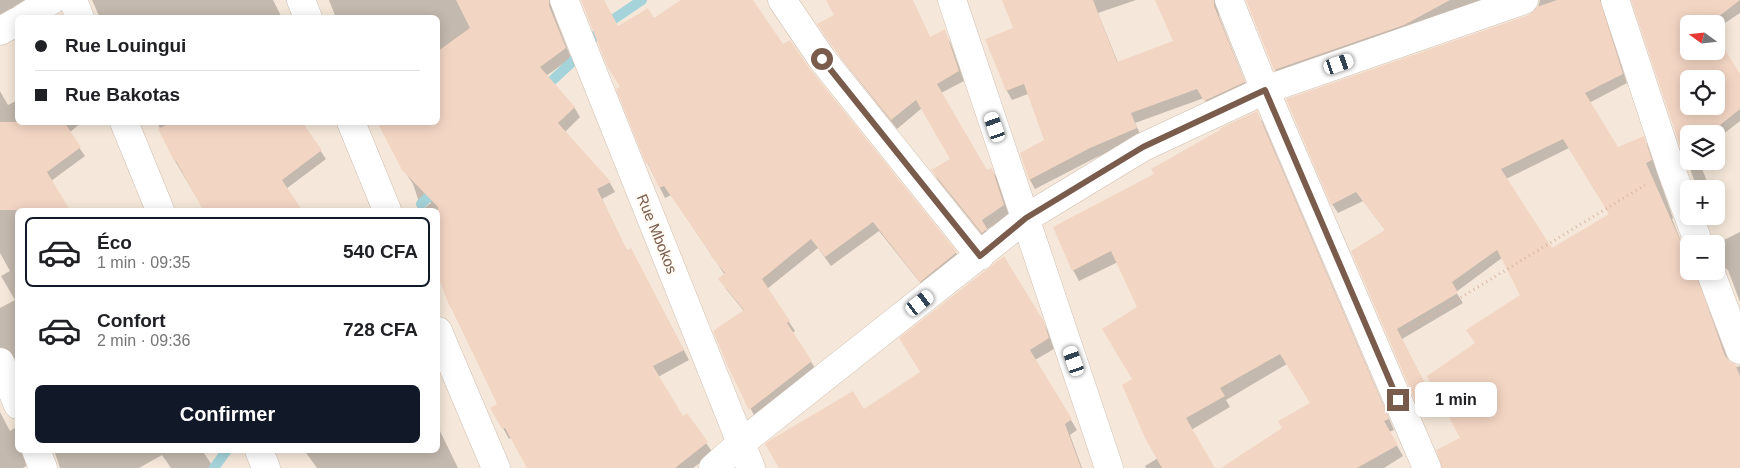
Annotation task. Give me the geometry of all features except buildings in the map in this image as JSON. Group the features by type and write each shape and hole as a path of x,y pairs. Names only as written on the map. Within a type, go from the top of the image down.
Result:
{"street":[{"path":"28,15 52,0"},
{"path":"73,0 79,15"},
{"path":"301,0 307,15"},
{"name":"Rue Mbokos","path":"564,0 746,456"},
{"path":"782,0 822,59 980,256"},
{"path":"952,0 1109,468"},
{"path":"1229,0 1265,90 1427,468"},
{"path":"713,468 746,456 1026,218 1143,147 1265,90 1524,0"},
{"path":"1615,0 1671,169 1696,235"},
{"path":"0,31 15,23"},
{"path":"125,125 159,208"},
{"path":"352,125 386,208"},
{"path":"1713,280 1740,350"},
{"path":"440,336 496,468"},
{"path":"0,362 15,398"},
{"path":"37,453 43,468"},
{"path":"260,453 266,468"}],"path":[{"path":"1377,348 1671,169"}],"shaded area":[{"path":"0,0 1740,0 1740,468 0,468"}],"waterway":[{"path":"543,89 570,64 605,25 642,0"},
{"path":"421,204 437,189"},
{"path":"214,468 225,453"}],"route":[{"path":"822,59 980,256 1026,218 1143,147 1265,90 1398,400"}]}
